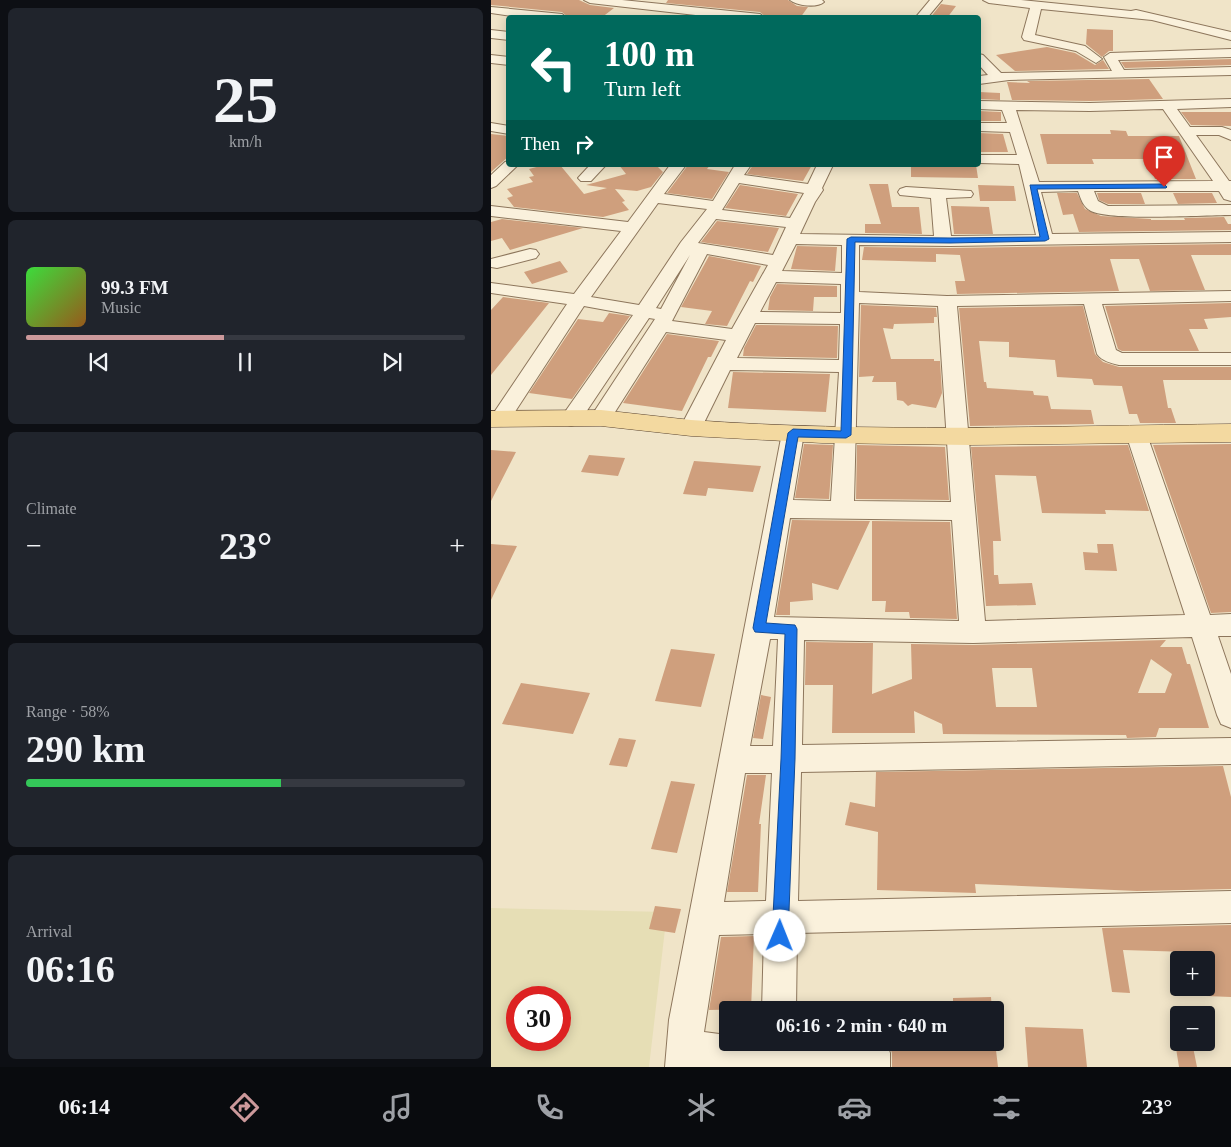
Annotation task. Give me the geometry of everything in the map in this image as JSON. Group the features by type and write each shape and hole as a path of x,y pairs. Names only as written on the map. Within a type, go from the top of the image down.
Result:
{"main road":[{"path":"497,412 571,419 601,418 691,428 846,435 959,436 1231,433"}],"street":[{"path":"590,0 640,2 738,15"},
{"path":"795,0 819,1 815,15"},
{"path":"923,15 936,0"},
{"path":"989,0 1151,17"},
{"path":"1091,0 1151,17 1231,36"},
{"path":"626,15 640,2"},
{"path":"1036,6 1028,36 1077,46 1090,53 1096,59"},
{"path":"491,10 535,15"},
{"path":"491,34 506,36"},
{"path":"981,89 1023,70 1096,59 1231,53"},
{"path":"1110,58 1119,74"},
{"path":"491,59 506,61"},
{"path":"981,60 1002,81"},
{"path":"491,64 506,66"},
{"path":"981,80 1002,81 1062,76 1231,71"},
{"path":"1169,107 1231,103"},
{"path":"981,105 1009,109"},
{"path":"1169,107 1228,190"},
{"path":"981,111 1169,107 1231,108"},
{"path":"1009,109 1026,160 1045,239"},
{"path":"981,127 1016,128"},
{"path":"1186,131 1222,131 1231,136"},
{"path":"981,160 1026,160"},
{"path":"491,183 508,167"},
{"path":"586,178 596,167"},
{"path":"497,412 631,227 678,167"},
{"path":"691,428 815,190 824,167"},
{"path":"1213,168 1231,168"},
{"path":"601,418 663,320 695,247 739,172 815,190"},
{"path":"1033,187 1228,190"},
{"path":"1085,187 1090,204 1096,208 1108,210 1231,210"},
{"path":"905,192 965,194"},
{"path":"938,193 943,241"},
{"path":"655,198 715,210 793,231 851,239 943,241 1231,237"},
{"path":"491,210 631,227"},
{"path":"842,510 849,366 851,239"},
{"path":"695,247 849,288 947,300 1231,296"},
{"path":"571,419 645,312 695,247"},
{"path":"491,305 500,267 494,259 530,254"},
{"path":"495,286 645,312 663,320 738,336"},
{"path":"1092,299 1107,354 1119,359 1231,358"},
{"path":"947,300 973,632"},
{"path":"748,317 849,319"},
{"path":"724,364 849,366"},
{"path":"748,1051 684,1057 687,1020 793,433"},
{"path":"1137,434 1231,715"},
{"path":"780,509 964,511"},
{"path":"759,628 973,632 1231,625"},
{"path":"779,1001 780,917 788,759 791,629"},
{"path":"733,760 1231,751"},
{"path":"705,919 1231,907"},
{"path":"835,1051 872,1053 872,1067"}],"shaded area":[{"path":"491,908 667,912 649,1067 491,1067"}],"building":[{"path":"491,0 579,0 590,5 614,8 605,15 566,15 562,12 491,5"},
{"path":"668,0 788,0 797,6 808,7 802,15 764,15 760,12 666,3"},
{"path":"941,4 956,6 949,15 932,15"},
{"path":"1087,29 1113,30 1113,51 1109,51 1102,57 1086,44"},
{"path":"1047,47 1075,53 1095,65 1103,60 1109,69 1015,71 996,55"},
{"path":"1231,59 1231,65 1125,68 1121,62"},
{"path":"1149,79 1163,99 1090,101 1012,100 1007,82 1030,83 1027,81"},
{"path":"981,92 1000,93 1000,100 981,99"},
{"path":"981,111 1001,112 1001,121 981,121"},
{"path":"1181,112 1231,112 1231,126 1191,125"},
{"path":"1110,130 1126,131 1128,136 1179,136 1196,179 1155,179 1148,159 1092,159 1094,164 1047,164 1040,134 1111,134"},
{"path":"981,133 1003,134 1008,152 981,152"},
{"path":"491,134 506,136 506,159 491,172"},
{"path":"536,167 562,167 584,194 607,188 586,185 626,174 621,167 658,167 663,172 651,187 637,191 615,189 625,201 622,202 629,210 603,217 514,207 507,198 513,196 507,189 533,182 529,177 534,176 529,169"},
{"path":"686,167 708,167 707,169 729,172 712,199 667,193"},
{"path":"752,167 811,167 803,181 747,174"},
{"path":"911,167 976,167 978,178 911,177"},
{"path":"869,184 888,184 892,207 919,207 922,234 865,233 865,224 881,224"},
{"path":"740,185 798,194 786,216 725,208"},
{"path":"978,185 1014,186 1016,201 980,201"},
{"path":"1057,193 1077,193 1085,209 1101,216 1151,220 1224,217 1228,224 1231,224 1231,230 1079,232 1073,214 1063,215"},
{"path":"1097,193 1141,193 1145,204 1108,204 1099,200"},
{"path":"1173,193 1212,193 1217,203 1178,204"},
{"path":"951,206 989,207 993,234 954,234"},
{"path":"502,219 583,228 510,250 502,238 491,241 491,222"},
{"path":"717,221 779,228 768,252 701,242"},
{"path":"1231,244 1231,255 1191,255 1205,290 1150,291 1139,259 1110,259 1119,291 957,294 955,281 965,281 960,255 936,254 936,262 862,260 864,247 950,248"},
{"path":"797,246 837,247 835,271 791,269"},
{"path":"709,256 761,266 753,282 750,281 727,326 705,324 712,311 681,307"},
{"path":"560,261 568,272 532,284 524,272"},
{"path":"777,284 837,286 837,297 814,297 813,311 768,310 770,297"},
{"path":"503,297 549,303 491,375 491,310"},
{"path":"1231,303 1231,317 1204,319 1208,329 1189,329 1199,351 1122,351 1118,349 1105,306"},
{"path":"861,305 936,308 937,317 934,317 934,323 894,324 893,329 883,328 891,359 934,359 934,361 940,361 942,393 936,408 912,404 908,406 903,401 897,400 896,382 872,382 874,376 859,377"},
{"path":"1083,306 1095,354 1103,362 1119,367 1231,367 1231,380 1163,380 1168,408 1171,408 1176,423 1140,423 1137,414 1129,414 1122,386 1094,385 1092,379 1057,377 1055,360 1009,357 1009,342 979,341 984,382 986,382 987,388 1033,391 1034,395 1048,396 1051,409 1091,410 1094,424 970,426 959,308"},
{"path":"609,313 630,316 572,399 529,393 578,319 603,322"},
{"path":"756,325 838,326 837,358 743,356 744,348"},
{"path":"667,334 719,341 711,357 708,357 682,411 623,403"},
{"path":"733,372 830,374 826,412 728,408"},
{"path":"804,444 833,445 829,499 795,498"},
{"path":"1231,444 1231,612 1211,613 1153,445"},
{"path":"857,445 945,447 949,500 856,499"},
{"path":"1128,445 1149,511 1105,510 1106,514 1042,513 1036,476 995,475 1001,541 993,541 994,575 998,575 999,584 1032,583 1036,605 986,606 971,447"},
{"path":"491,450 516,452 491,501"},
{"path":"589,455 625,458 618,476 581,472"},
{"path":"694,461 761,466 753,492 708,488 706,496 683,494"},
{"path":"792,520 870,521 838,590 812,583 813,600 790,602 790,615 776,615"},
{"path":"872,521 950,522 957,619 910,618 909,612 885,612 886,601 872,601"},
{"path":"491,544 517,546 491,600"},
{"path":"1097,544 1113,544 1117,571 1085,570 1083,552 1098,553"},
{"path":"1166,640 1160,647 1182,647 1187,664 1190,664 1209,728 1159,728 1156,737 1127,738 1126,735 943,734 942,724 914,711 915,733 832,733 833,685 805,685 806,642 873,643 872,694 912,679 911,644 973,645","holes":["1151,659 1172,674 1165,693 1138,693","992,668 1032,668 1037,707 996,707"]},
{"path":"671,649 715,654 701,707 655,701"},
{"path":"521,683 590,693 573,734 502,724"},
{"path":"761,695 771,697 763,739 753,738"},
{"path":"619,738 636,740 627,767 609,765"},
{"path":"1223,766 1231,797 1231,889 1137,891 975,884 976,893 877,890 878,832 845,825 850,802 875,807 876,772"},
{"path":"747,775 766,775 759,824 761,824 758,892 727,892"},
{"path":"671,781 695,784 677,853 651,849"},
{"path":"655,906 681,909 675,933 649,929"},
{"path":"1231,925 1231,997 1206,996 1215,996 1215,951 1123,950 1130,993 1112,992 1102,928"},
{"path":"754,936 751,1001 719,1001 719,1010 709,1010 721,937"},
{"path":"991,997 991,1001 953,1001 953,998"},
{"path":"1025,1027 1083,1029 1087,1067 1028,1067"},
{"path":"891,1051 996,1051 998,1067 892,1067"},
{"path":"1176,1051 1194,1051 1197,1067 1179,1067"}],"route":[{"path":"780,936 788,759 791,629 759,628 793,433 846,435 851,239 950,241 1045,239 1033,187 1164,187"}]}
